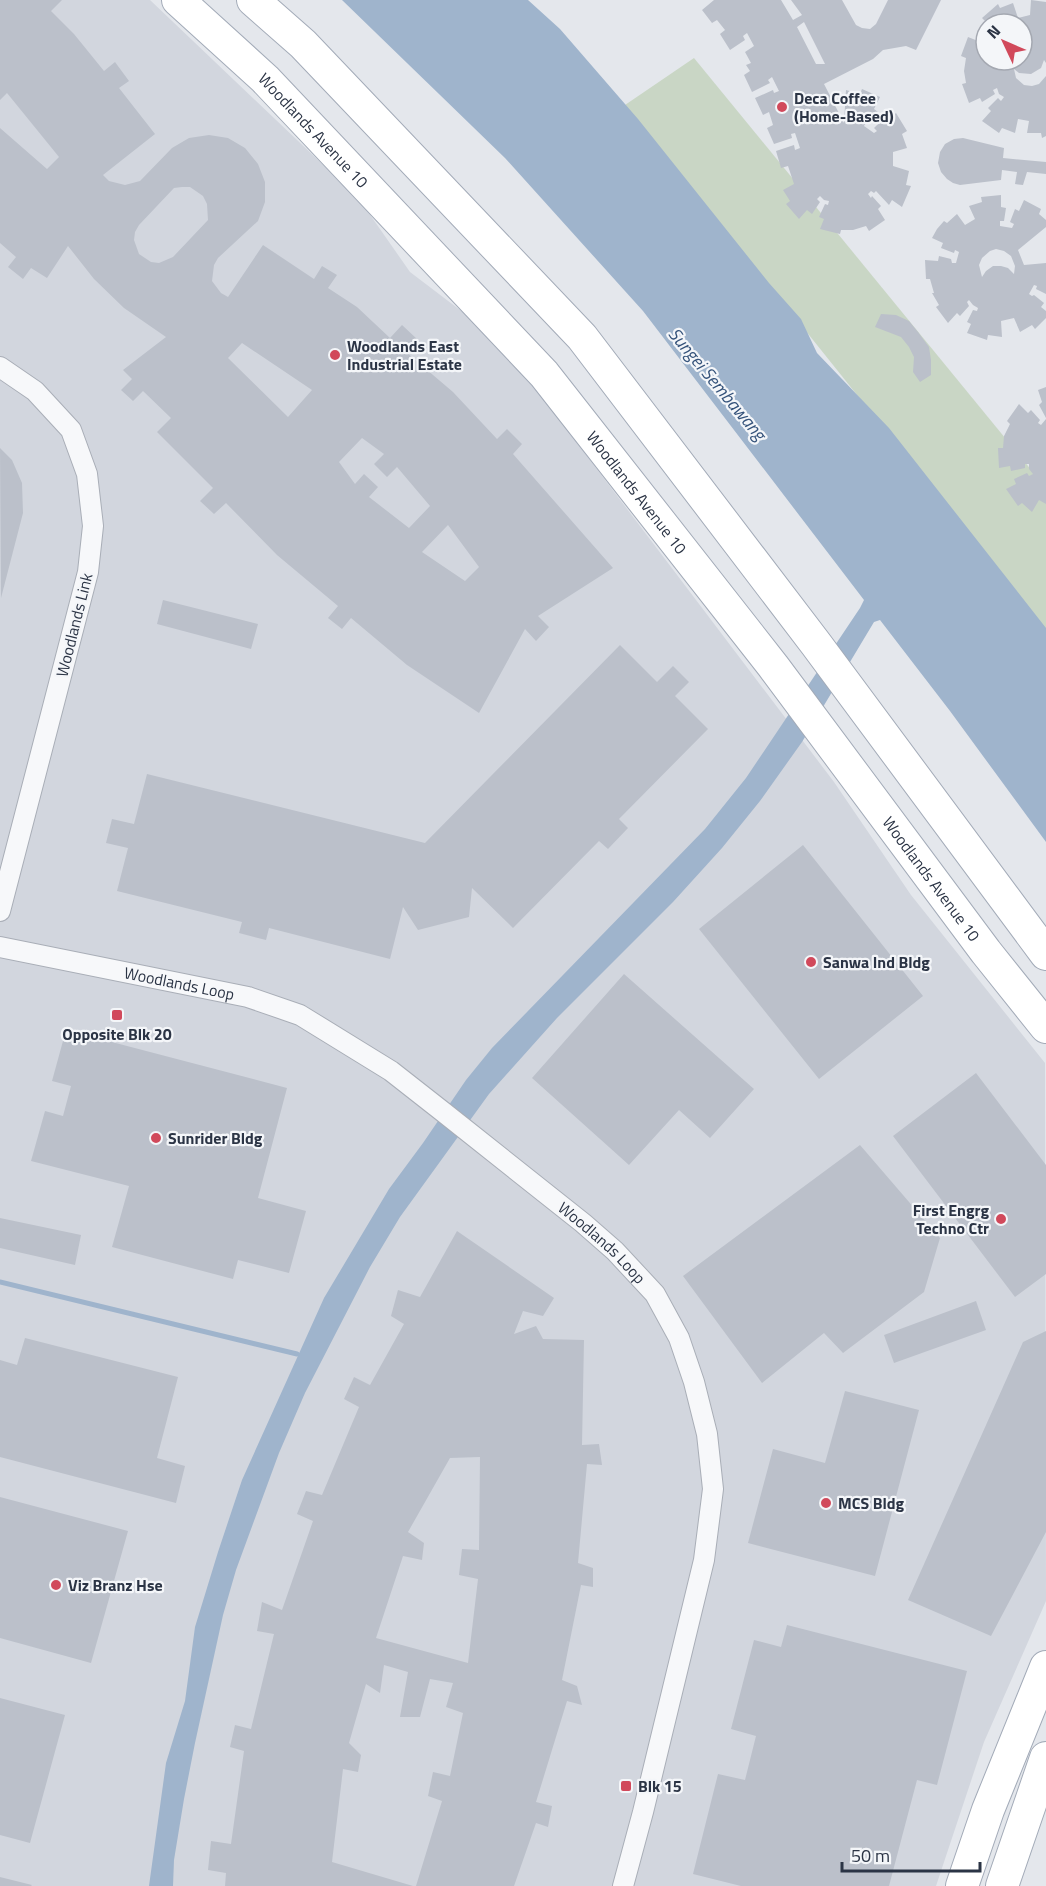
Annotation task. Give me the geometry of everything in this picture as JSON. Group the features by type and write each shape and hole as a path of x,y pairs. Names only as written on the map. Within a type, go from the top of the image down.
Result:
{"main road":[{"name":"Woodlands Avenue 10","path":"178,0 265,79 544,374 772,666 986,952 1046,1028"},
{"path":"253,0 303,44 582,337 816,644 1046,954"},
{"path":"962,1886 988,1810 1046,1667"},
{"path":"1002,1886 1046,1758"}],"street":[{"name":"Woodlands Link","path":"0,367 34,391 71,430 87,474 93,526 88,572 0,911"},
{"name":"Woodlands Loop","path":"0,947 248,997 300,1015 391,1071 442,1111 583,1223 615,1251 655,1294 679,1338 694,1382 707,1434 713,1489 704,1560 623,1886"}],"shaded area":[{"path":"0,0 150,0 359,199 410,272 485,329 546,402 834,782 911,895 1045,1063 1046,1601 984,1742 936,1886 0,1886"}],"green space":[{"path":"694,58 1046,488 1046,631 625,105"}],"water":[{"name":"Sungei Sembawang","path":"342,0 528,0 560,29 638,119 769,283 801,319 817,353 889,428 1046,628 1046,842 880,620 874,622 802,742 760,801 722,848 673,902 557,1018 489,1094 400,1217 370,1267 305,1393 279,1453 236,1570 223,1615 195,1743 174,1860 173,1886 149,1886 166,1763 185,1701 195,1627 242,1480 324,1298 389,1189 466,1080 492,1048 705,829 746,778 864,600 643,311 505,158"}],"building":[{"name":"Woodlands East Industrial Estate","path":"0,0 62,0 51,11 74,34 104,71 115,62 129,81 119,88 155,134 103,175 109,181 125,185 140,181 172,148 189,138 209,135 228,138 245,148 258,164 265,182 265,202 258,221 218,258 214,265 212,281 221,293 228,297 263,245 314,279 322,266 337,275 328,288 357,307 390,338 402,325 417,339 406,352 453,392 497,439 507,429 522,444 513,454 613,568 538,616 549,627 536,641 525,629 479,713 407,665 351,618 342,629 328,618 338,606 277,555 226,503 214,514 200,501 213,488 157,432 171,418 143,391 133,401 121,390 132,379 123,370 166,337 124,308 94,279 68,246 47,278 31,268 23,279 8,267 16,257 0,243 0,128 47,169 59,157 7,93 0,100","holes":["190,187 203,196 207,204 208,220 173,257 159,263 151,262 139,254 134,240 135,232 174,188","242,343 312,390 288,417 228,358","362,438 384,454 374,464 387,477 397,467 430,506 409,528 369,497 378,487 364,474 355,484 339,462","448,525 479,567 465,581 422,552"]},
{"path":"714,0 781,0 793,20 802,15 791,0 842,0 856,25 870,29 876,24 888,0 941,0 916,50 906,46 883,50 873,59 824,84 844,123 846,90 860,94 862,89 880,97 874,109 878,112 870,124 866,122 864,126 874,133 877,131 874,128 884,118 887,121 896,113 907,131 902,134 907,148 893,152 893,166 909,171 906,185 911,186 902,207 892,200 889,205 876,191 874,193 871,191 868,194 881,206 878,209 885,220 869,231 866,226 853,230 841,230 840,234 820,229 824,219 819,217 825,204 828,205 829,201 820,196 817,199 820,202 812,214 807,210 799,219 786,204 790,201 783,190 794,184 788,166 781,168 776,151 794,145 795,150 800,148 795,133 791,134 792,138 774,144 767,128 773,125 769,112 763,115 755,98 773,90 774,93 779,91 772,77 768,80 770,83 752,92 744,75 750,71 746,65 751,63 745,52 754,46 747,33 743,36 745,40 730,50 720,34 725,30 717,20 712,23 702,10","holes":["804,22 825,64 816,64 797,27"]},
{"path":"1031,0 1046,2 1046,63 1044,60 1041,68 1031,74 1019,73 1034,72 1034,12 1030,12"},
{"path":"1013,3 1016,12 989,12 998,4 1000,8"},
{"path":"968,37 974,39 974,72 1015,72 1016,78 1024,85 1032,86 1039,84 1046,76 1046,136 1042,138 1041,133 1027,133 1029,121 1018,119 1015,133 1002,128 999,133 982,121 991,111 988,108 998,98 1001,101 1004,97 999,94 997,88 993,90 995,94 982,102 980,98 969,103 962,84 966,83 964,71 966,58 961,56"},
{"path":"963,138 1004,148 1003,158 1046,162 1046,174 1027,172 1023,185 1015,184 1017,172 1002,170 1001,180 960,185 953,183 941,172 938,163 940,152 945,144 954,139"},
{"path":"1001,195 1001,207 1006,208 1004,221 1000,221 1000,226 1012,228 1014,224 1010,222 1015,209 1019,211 1024,200 1041,209 1039,214 1046,220 1046,227 1018,250 1024,265 1046,263 1046,294 1036,289 1037,286 1034,285 1029,294 1044,303 1041,307 1046,311 1046,318 1035,329 1032,325 1020,332 1014,318 1001,321 1002,337 988,335 987,340 967,333 971,324 967,322 973,310 977,311 978,308 969,300 967,302 969,306 960,316 957,313 948,323 936,307 939,305 932,293 934,293 930,279 926,279 925,260 938,261 939,256 956,263 959,252 955,250 954,253 941,248 943,243 932,238 944,221 947,223 957,214 965,225 975,219 969,206 982,202 981,197","holes":["996,249 1011,256 1015,266 1014,274 1008,268 993,266 982,277 979,265 982,258"]},
{"path":"881,314 896,315 909,321 929,347 931,375 920,382 913,372 914,357 901,337 875,327"},
{"path":"1046,387 1046,418 1039,405 1042,402 1038,390"},
{"path":"1019,404 1028,413 1031,410 1040,420 1038,423 1041,425 1046,419 1046,504 1039,500 1032,512 1022,503 1018,506 1006,489 1016,484 1014,479 1027,473 1029,476 1033,474 1029,469 1029,464 1025,464 1025,468 1011,471 1010,466 999,468 998,448 1003,448 1004,436 1010,424 1007,421"},
{"path":"0,448 12,460 22,483 23,513 1,598"},
{"path":"163,600 258,624 251,649 157,624"},
{"path":"620,645 657,682 673,666 689,682 675,696 708,729 619,819 628,828 608,849 599,841 513,928 472,888 469,917 418,930 403,907 390,959 269,928 266,940 239,933 242,922 117,891 128,848 106,843 112,819 134,824 147,774 425,843"},
{"name":"Sanwa Ind Bldg","path":"803,845 923,996 819,1079 699,929"},
{"path":"624,974 754,1089 710,1138 679,1110 629,1165 532,1078"},
{"name":"Sunrider Bldg","path":"66,1030 287,1088 258,1198 306,1211 289,1273 238,1260 233,1279 112,1247 129,1186 31,1161 45,1111 63,1116 71,1086 52,1081"},
{"name":"First Engrg Techno Ctr","path":"976,1073 1046,1165 1046,1274 1015,1297 893,1136"},
{"path":"860,1145 940,1238 924,1292 843,1353 824,1333 762,1383 683,1276"},
{"path":"0,1218 81,1235 75,1265 0,1248"},
{"path":"457,1231 554,1298 543,1316 523,1311 514,1334 536,1326 543,1339 584,1340 582,1445 599,1444 602,1465 587,1464 578,1563 593,1568 593,1587 581,1585 562,1680 577,1686 582,1705 567,1701 536,1802 552,1806 548,1827 536,1823 514,1886 416,1886 442,1801 428,1796 433,1772 450,1776 463,1713 446,1707 453,1683 430,1679 420,1717 400,1717 408,1672 384,1665 380,1693 366,1684 349,1743 361,1755 358,1772 343,1769 332,1862 413,1886 225,1886 226,1873 208,1870 211,1841 231,1844 244,1751 230,1747 235,1725 251,1729 274,1634 257,1631 262,1602 282,1610 313,1521 297,1514 306,1491 322,1495 359,1407 344,1399 354,1377 370,1385 404,1324 391,1316 398,1290 420,1297","holes":["480,1457 479,1550 462,1549 459,1575 478,1579 468,1663 376,1638 403,1556 422,1560 424,1543 408,1532 450,1458"]},
{"path":"976,1301 986,1330 894,1363 884,1335"},
{"path":"1046,1331 1046,1532 991,1636 908,1600 1023,1342"},
{"path":"25,1338 178,1377 157,1458 185,1466 176,1503 0,1457 0,1360 17,1365"},
{"name":"MCS Bldg","path":"845,1391 919,1410 875,1576 748,1543 773,1449 825,1463"},
{"name":"Viz Branz Hse","path":"0,1497 128,1531 91,1663 0,1638"},
{"path":"787,1625 967,1671 937,1785 917,1780 889,1886 741,1886 693,1874 718,1774 745,1780 756,1736 731,1729 754,1640 781,1647"},
{"path":"0,1698 65,1715 30,1843 0,1835"},
{"path":"0,1877 32,1885 0,1886"}],"waterway":[{"path":"0,1282 297,1354"}],"place":[{"name":"Deca Coffee (Home-Based)","path":"782,107"},
{"name":"Woodlands East Industrial Estate","path":"335,355"},
{"name":"Sanwa Ind Bldg","path":"811,962"},
{"name":"Opposite Blk 20","path":"117,1015"},
{"name":"Sunrider Bldg","path":"156,1138"},
{"name":"First Engrg Techno Ctr","path":"1001,1219"},
{"name":"MCS Bldg","path":"826,1503"},
{"name":"Viz Branz Hse","path":"56,1585"},
{"name":"Blk 15","path":"626,1786"}]}
